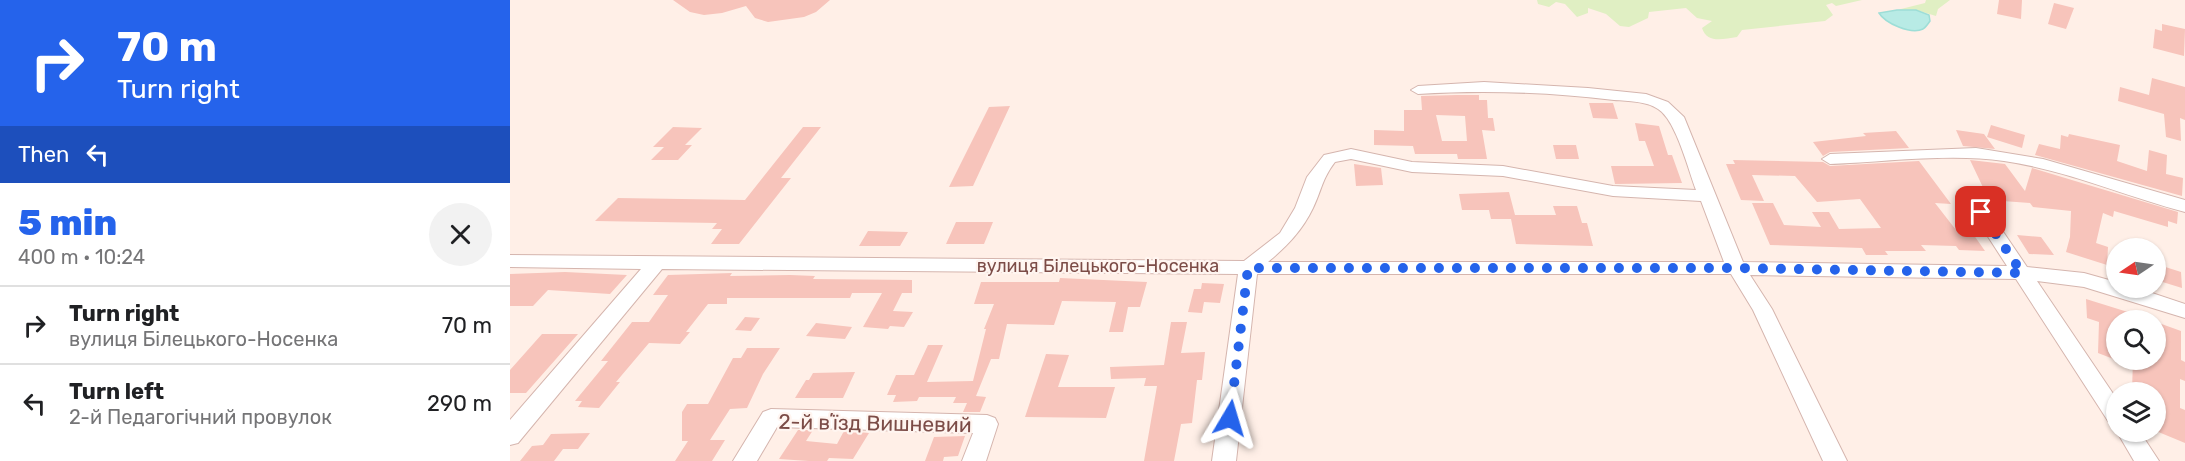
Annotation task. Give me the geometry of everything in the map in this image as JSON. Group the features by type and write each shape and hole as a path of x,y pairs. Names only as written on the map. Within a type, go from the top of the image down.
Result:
{"street":[{"path":"1418,90 1484,86 1566,90 1646,99 1663,105 1676,117 1736,268 1762,309 1835,461"},
{"path":"1830,159 1976,153 2003,156 2037,162 2185,206"},
{"path":"1224,461 1248,268 1286,237 1304,208 1315,177 1330,158 1351,154 1412,167 1503,171 1613,191 1707,196"},
{"path":"1981,212 2106,400"},
{"name":"вулиця Білецького-Носенка","path":"510,261 1248,268 1736,268 2022,273 2084,280 2185,311"},
{"path":"510,436 656,263"},
{"name":"2-й вʼїзд Вишневий","path":"745,461 771,418 987,424 974,461"},
{"path":"2135,442 2147,461"}],"green space":[{"path":"1537,0 1862,0 1836,6 1832,3 1826,5 1833,15 1825,21 1742,30 1737,37 1716,39 1704,33 1702,28 1712,21 1697,18 1686,8 1649,12 1648,18 1629,27 1620,26 1606,14 1588,8 1588,13 1577,17 1565,4 1556,2 1549,7 1538,4"},
{"path":"1926,0 1950,0 1938,9 1936,16 1916,10 1897,10 1925,3"}],"water":[{"path":"1916,10 1929,15 1930,21 1923,29 1905,29 1892,24 1879,13"}],"building":[{"path":"673,0 830,0 816,12 804,17 768,22 755,18 746,6 722,13 704,15 690,12"},
{"path":"1999,0 2022,0 2021,19 1997,14"},
{"path":"2054,3 2074,8 2066,29 2048,24"},
{"path":"2162,24 2185,29 2184,56 2153,48 2155,29 2162,31"},
{"path":"2152,78 2185,87 2185,120 2180,118 2181,141 2166,137 2164,114 2118,101 2120,87 2149,95"},
{"path":"1479,95 1479,100 1487,100 1488,118 1493,118 1495,131 1482,130 1487,159 1458,159 1457,154 1415,154 1413,146 1374,145 1374,130 1404,131 1404,110 1422,110 1421,96","holes":["1436,115 1465,116 1467,141 1442,141"]},
{"path":"1589,103 1613,103 1618,119 1593,118"},
{"path":"1010,106 973,186 949,187 989,107"},
{"path":"1635,123 1659,126 1668,155 1672,155 1682,183 1615,184 1611,166 1654,166 1645,141 1639,141"},
{"path":"1991,125 2025,135 2022,148 1987,137"},
{"path":"673,127 702,128 685,145 692,145 678,160 651,160 664,147 653,147"},
{"path":"803,127 821,127 781,178 791,178 739,244 711,244 722,229 712,229 717,223 595,221 618,198 745,200"},
{"path":"1956,130 1984,134 1995,149 1963,146"},
{"path":"1896,131 1909,148 1830,152 1823,156 1813,142 1866,136 1863,133"},
{"path":"2069,134 2120,145 2117,161 2147,171 2149,150 2167,155 2166,174 2183,178 2182,196 2035,155 2039,144 2060,149 2061,135 2068,137"},
{"path":"1553,145 1576,145 1579,159 1556,159"},
{"path":"1733,160 1823,162 1830,166 1919,161 1951,204 1935,203 1956,230 1971,231 1985,251 1959,250 1956,246 1921,245 1926,251 1885,251 1888,255 1866,255 1862,248 1770,245 1752,203 1773,203 1784,225 1821,227 1812,212 1829,212 1839,229 1881,228 1860,199 1817,202 1795,176 1752,175 1764,201 1741,200 1726,164 1735,164"},
{"path":"1970,160 2005,164 2025,191 2032,168 2178,212 2177,224 2168,221 2168,227 2114,211 2113,217 2103,213 2096,243 2106,246 2106,265 2066,252 2070,237 2071,211 2033,207 2030,203 1989,200"},
{"path":"1354,164 1381,168 1383,185 1356,186"},
{"path":"1509,192 1515,215 1556,215 1553,206 1577,206 1582,223 1587,223 1593,246 1516,244 1511,219 1491,219 1489,210 1462,210 1459,194"},
{"path":"956,222 993,222 984,244 946,244"},
{"path":"868,231 908,232 900,246 859,246"},
{"path":"2017,235 2041,237 2054,255 2029,254"},
{"path":"2166,267 2181,272 2182,288 2166,283"},
{"path":"565,272 627,275 610,294 548,290 533,306 510,306 510,274"},
{"path":"732,273 730,276 790,275 815,276 813,279 912,280 912,293 902,293 893,311 913,312 904,327 890,326 888,329 863,327 882,293 852,293 850,298 727,298 727,304 708,304 686,332 690,332 680,344 649,343 616,382 620,382 599,408 578,407 582,401 575,401 608,361 601,361 632,322 649,322 668,295 653,295 668,275"},
{"path":"1060,278 1147,282 1140,307 1128,307 1123,332 1109,332 1116,302 1062,301 1054,325 1007,324 999,359 991,359 976,396 986,397 980,412 963,412 967,403 953,403 956,397 919,397 917,401 893,402 896,395 887,395 896,375 914,375 928,345 943,345 927,382 973,381 986,329 984,329 994,304 974,304 981,282 1059,282"},
{"path":"1202,283 1224,284 1220,303 1204,302 1202,313 1188,312 1194,289 1201,289"},
{"path":"2086,299 2121,310 2106,310 2106,356 2098,353 2099,322 2087,318"},
{"path":"745,317 760,318 751,331 735,330"},
{"path":"1171,322 1187,322 1181,353 1205,352 1202,380 1197,380 1192,423 1181,424 1174,461 1144,461 1157,386 1144,386 1146,378 1111,379 1110,367 1164,365"},
{"path":"816,323 852,327 845,339 806,336"},
{"path":"2166,326 2181,331 2181,360 2185,362 2185,381 2180,379 2180,408 2185,410 2185,443 2166,435 2166,382 2132,382 2133,370 2166,370"},
{"path":"542,334 578,334 526,393 510,393 510,370"},
{"path":"747,348 780,348 763,374 747,408 730,409 710,440 725,440 712,461 675,461 688,441 682,441 682,412 687,404 708,404 733,358 741,358"},
{"path":"1046,354 1069,355 1058,387 1115,387 1106,418 1025,417"},
{"path":"855,372 843,398 795,398 813,373"},
{"path":"798,430 813,430 806,441 837,444 844,431 869,433 853,459 829,458 827,461 809,461 779,459"},
{"path":"590,433 578,449 563,449 554,461 520,461 532,446 543,445 551,434"},
{"path":"965,436 958,456 944,457 943,461 925,461 934,437"}],"route":[{"path":"1230,418 1248,268 1736,268 2022,273 1981,212"}]}
